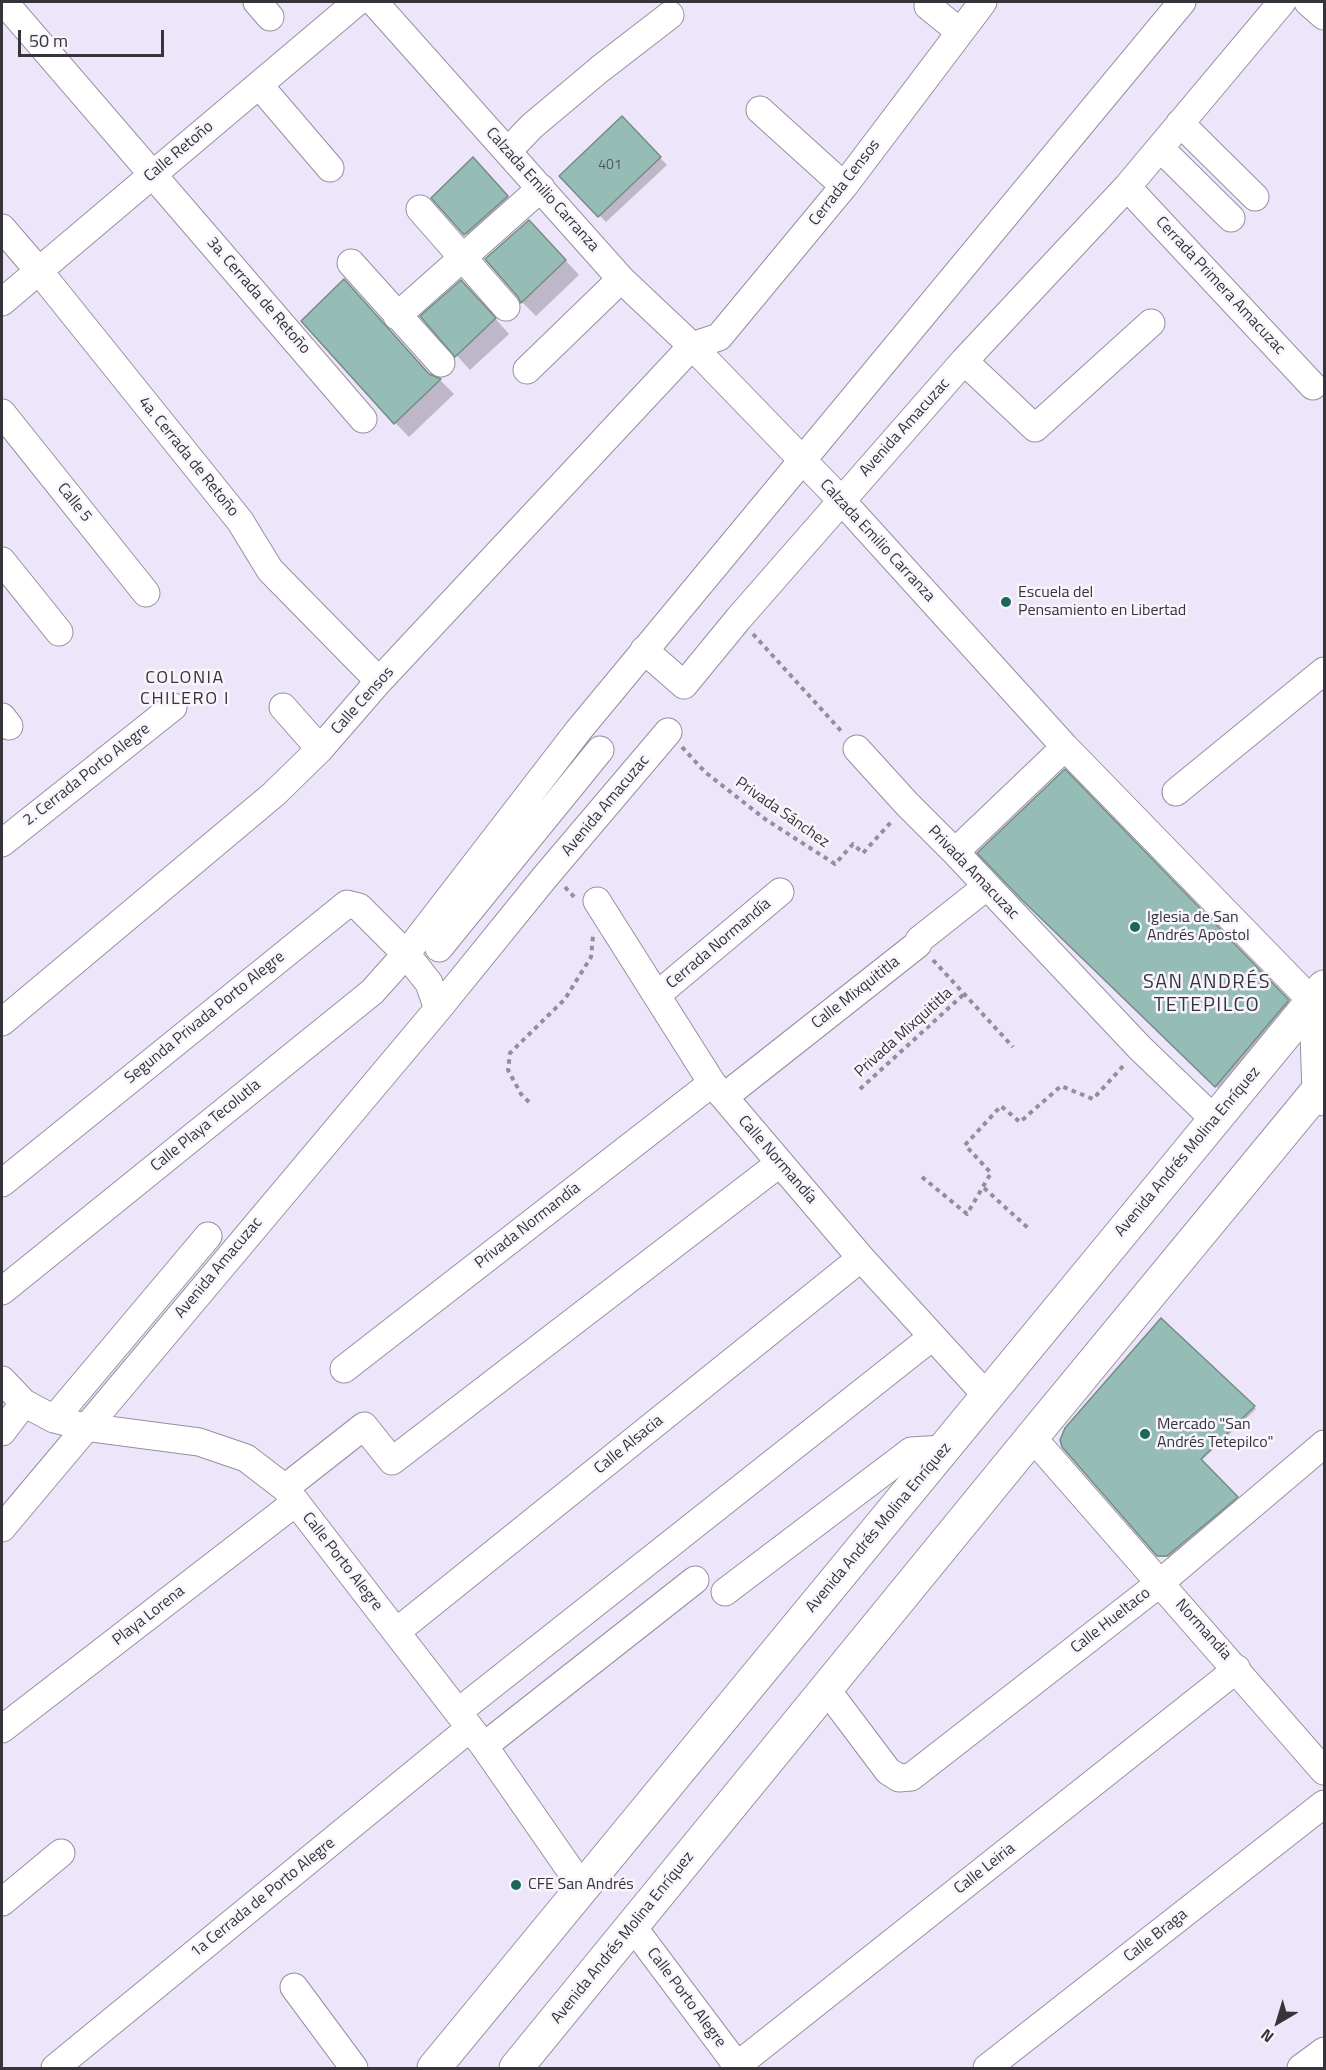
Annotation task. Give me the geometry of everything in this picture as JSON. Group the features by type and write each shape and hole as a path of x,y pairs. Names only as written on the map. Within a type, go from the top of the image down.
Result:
{"main road":[{"name":"Avenida Andrés Molina Enríquez","path":"434,2068 1319,994"},
{"name":"Avenida Andrés Molina Enríquez","path":"516,2068 1032,1437 1322,1093"}],"street":[{"name":"3a. Cerrada de Retoño","path":"4,2 363,419"},
{"name":"Calle Retoño","path":"2,302 357,2"},
{"name":"Calzada Emilio Carranza","path":"374,2 621,279 692,346 841,500 1065,747 1319,994"},
{"name":"Cerrada Censos","path":"692,346 719,337 844,186 983,2"},
{"path":"439,948 578,731 1182,2"},
{"name":"Avenida Amacuzac","path":"644,650 684,685 739,618 964,361 1127,187 1282,2"},
{"path":"1308,2 1324,16"},
{"path":"928,6 960,32"},
{"path":"508,151 532,126 670,15"},
{"path":"259,85 330,168"},
{"path":"760,110 844,186"},
{"path":"1180,123 1256,197"},
{"path":"1160,148 1231,218"},
{"name":"Cerrada Primera Amacuzac","path":"1127,187 1314,386"},
{"path":"397,316 541,188"},
{"path":"420,209 506,307"},
{"name":"4a. Cerrada de Retoño","path":"2,228 240,521 270,570 379,681"},
{"path":"351,263 441,363"},
{"path":"527,370 621,279"},
{"path":"964,361 1035,428 1151,323"},
{"name":"Calle Censos","path":"2,1022 274,794 320,749 379,681 692,346"},
{"name":"Calle 5","path":"2,413 146,593"},
{"path":"2,561 59,632"},
{"path":"1176,792 1324,671"},
{"name":"2. Cerrada Porto Alegre","path":"2,843 173,707"},
{"path":"283,707 320,749"},
{"path":"578,731 600,750 635,772"},
{"name":"Avenida Amacuzac","path":"2,1528 438,1009 545,876 668,732"},
{"path":"955,852 1065,747"},
{"name":"Privada Amacuzac","path":"857,749 1140,1048 1215,1120"},
{"path":"438,1009 429,982 406,954 505,845 600,750"},
{"path":"505,845 545,876"},
{"name":"Calle Mixquititla","path":"718,1090 918,944 919,940 986,886"},
{"name":"Cerrada Normandía","path":"657,996 780,892"},
{"name":"Calle Normandía","path":"587,901 657,996 718,1090 861,1258 987,1396"},
{"name":"Segunda Privada Porto Alegre","path":"2,1183 347,904 359,907 406,954"},
{"name":"Calle Playa Tecolutla","path":"2,1291 372,992 406,954"},
{"path":"1319,994 1322,1093"},
{"name":"Privada Normandía","path":"344,1370 718,1090"},
{"name":"Playa Lorena","path":"2,1729 290,1495 364,1426 392,1461 780,1163"},
{"path":"54,1419 208,1236"},
{"name":"Calle Alsacia","path":"396,1632 861,1258"},
{"path":"471,1729 932,1337"},
{"path":"2,1432 8,1390"},
{"name":"Calle Porto Alegre","path":"8,1390 54,1419 85,1427 199,1442 246,1458 290,1495 471,1729 582,1887"},
{"name":"Normandia","path":"1032,1437 1324,1771"},
{"name":"Calle Hueltaco","path":"827,1690 888,1771 899,1778 911,1778 1160,1583 1324,1443"},
{"path":"725,1592 911,1451 944,1449"},
{"path":"471,1729 695,1580"},
{"name":"Calle Leiria","path":"736,2068 1237,1669"},
{"name":"1a Cerrada de Porto Alegre","path":"55,2068 471,1729"},
{"name":"Calle Braga","path":"987,2068 1324,1804"},
{"path":"2,1902 61,1853"},
{"name":"Calle Porto Alegre","path":"633,1927 736,2068"},
{"path":"294,1988 354,2068"},
{"path":"1301,2068 1324,2051"}],"path":[{"path":"739,618 857,749"},
{"name":"Privada Sánchez","path":"668,732 705,772 765,819 835,864 853,844 863,854 907,804"},
{"path":"545,876 561,883 587,901"},
{"path":"529,1102 508,1070 510,1053 565,999 591,957 593,934"},
{"path":"918,944 1013,1047"},
{"name":"Privada Mixquititla","path":"860,1089 964,994"},
{"path":"922,1178 967,1214 991,1173 964,1145 1001,1106 1020,1122 1061,1086 1094,1099 1140,1048"},
{"path":"984,1188 1028,1227"}],"building":[{"path":"622,116 661,157 598,217 559,176"},
{"path":"473,157 508,196 464,235 431,198"},
{"path":"529,220 566,260 521,303 485,259"},
{"path":"344,279 429,374 441,379 394,424 301,321"},
{"path":"461,280 496,318 455,357 420,316"},
{"name":"Iglesia de San Andrés Apostol","path":"1065,769 1289,1000 1215,1087 1021,899 977,853"},
{"name":"Mercado \"San Andrés Tetepilco\"","path":"1161,1318 1255,1406 1201,1459 1238,1497 1167,1556 1157,1556 1062,1447 1060,1440 1065,1428"}],"place":[{"name":"Escuela del Pensamiento en Libertad","path":"1006,602"},
{"name":"Iglesia de San Andrés Apostol","path":"1135,927"},
{"name":"Mercado \"San Andrés Tetepilco\"","path":"1145,1434"},
{"name":"CFE San Andrés","path":"516,1885"}],"district":[{"name":"COLONIA CHILERO I","path":"185,689"},
{"name":"SAN ANDRÉS TETEPILCO","path":"1207,994"}]}
